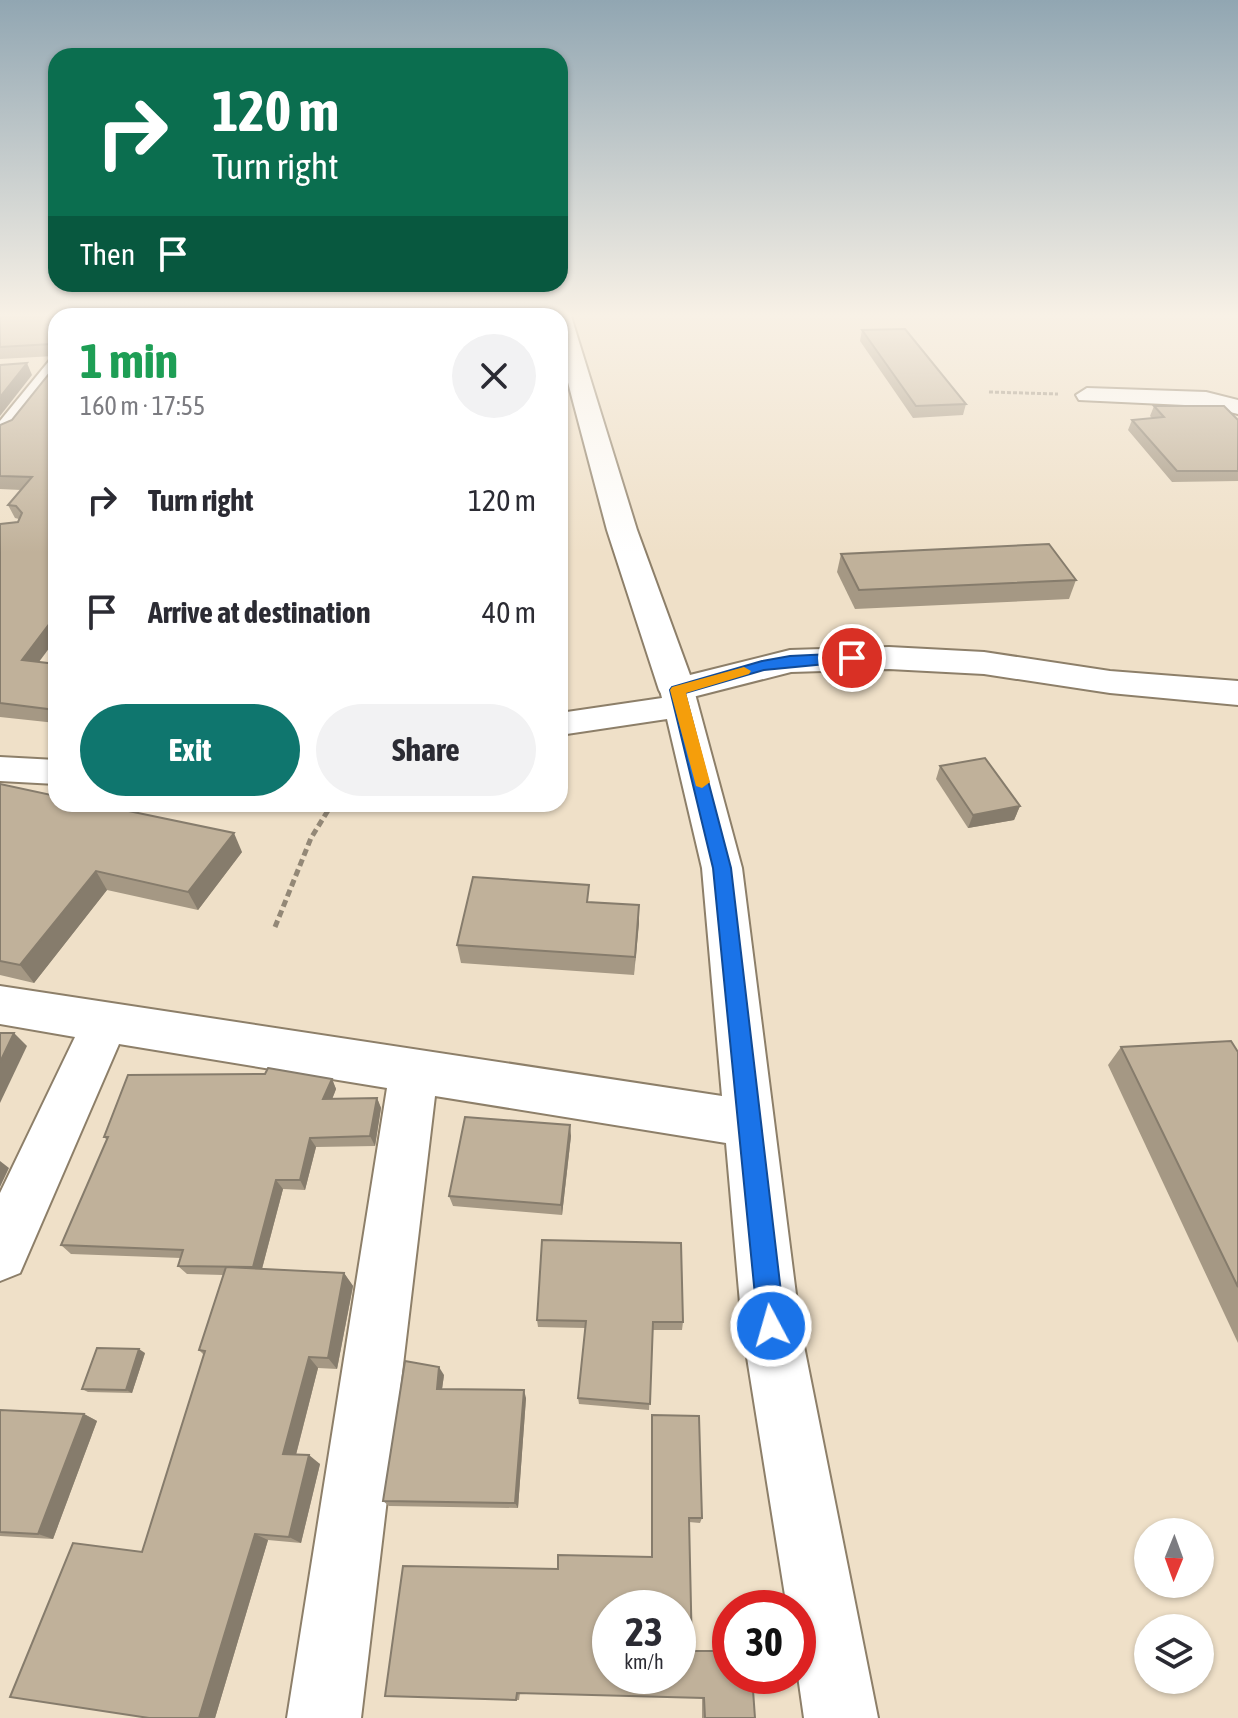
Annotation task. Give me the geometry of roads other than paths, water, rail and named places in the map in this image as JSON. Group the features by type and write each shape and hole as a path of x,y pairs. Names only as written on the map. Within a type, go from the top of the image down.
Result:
{"street":[{"path":"0,430 8,426 34,393"},
{"path":"583,393 622,530 679,698 722,868 771,1326 841,1718"},
{"path":"1087,395 1206,399 1238,407"},
{"path":"568,722 679,698 790,661 889,658 984,663 1110,682 1238,693"},
{"path":"0,769 48,772"},
{"path":"0,1005 750,1124"},
{"path":"0,1253 105,1022"},
{"path":"324,1718 414,1071"}]}
